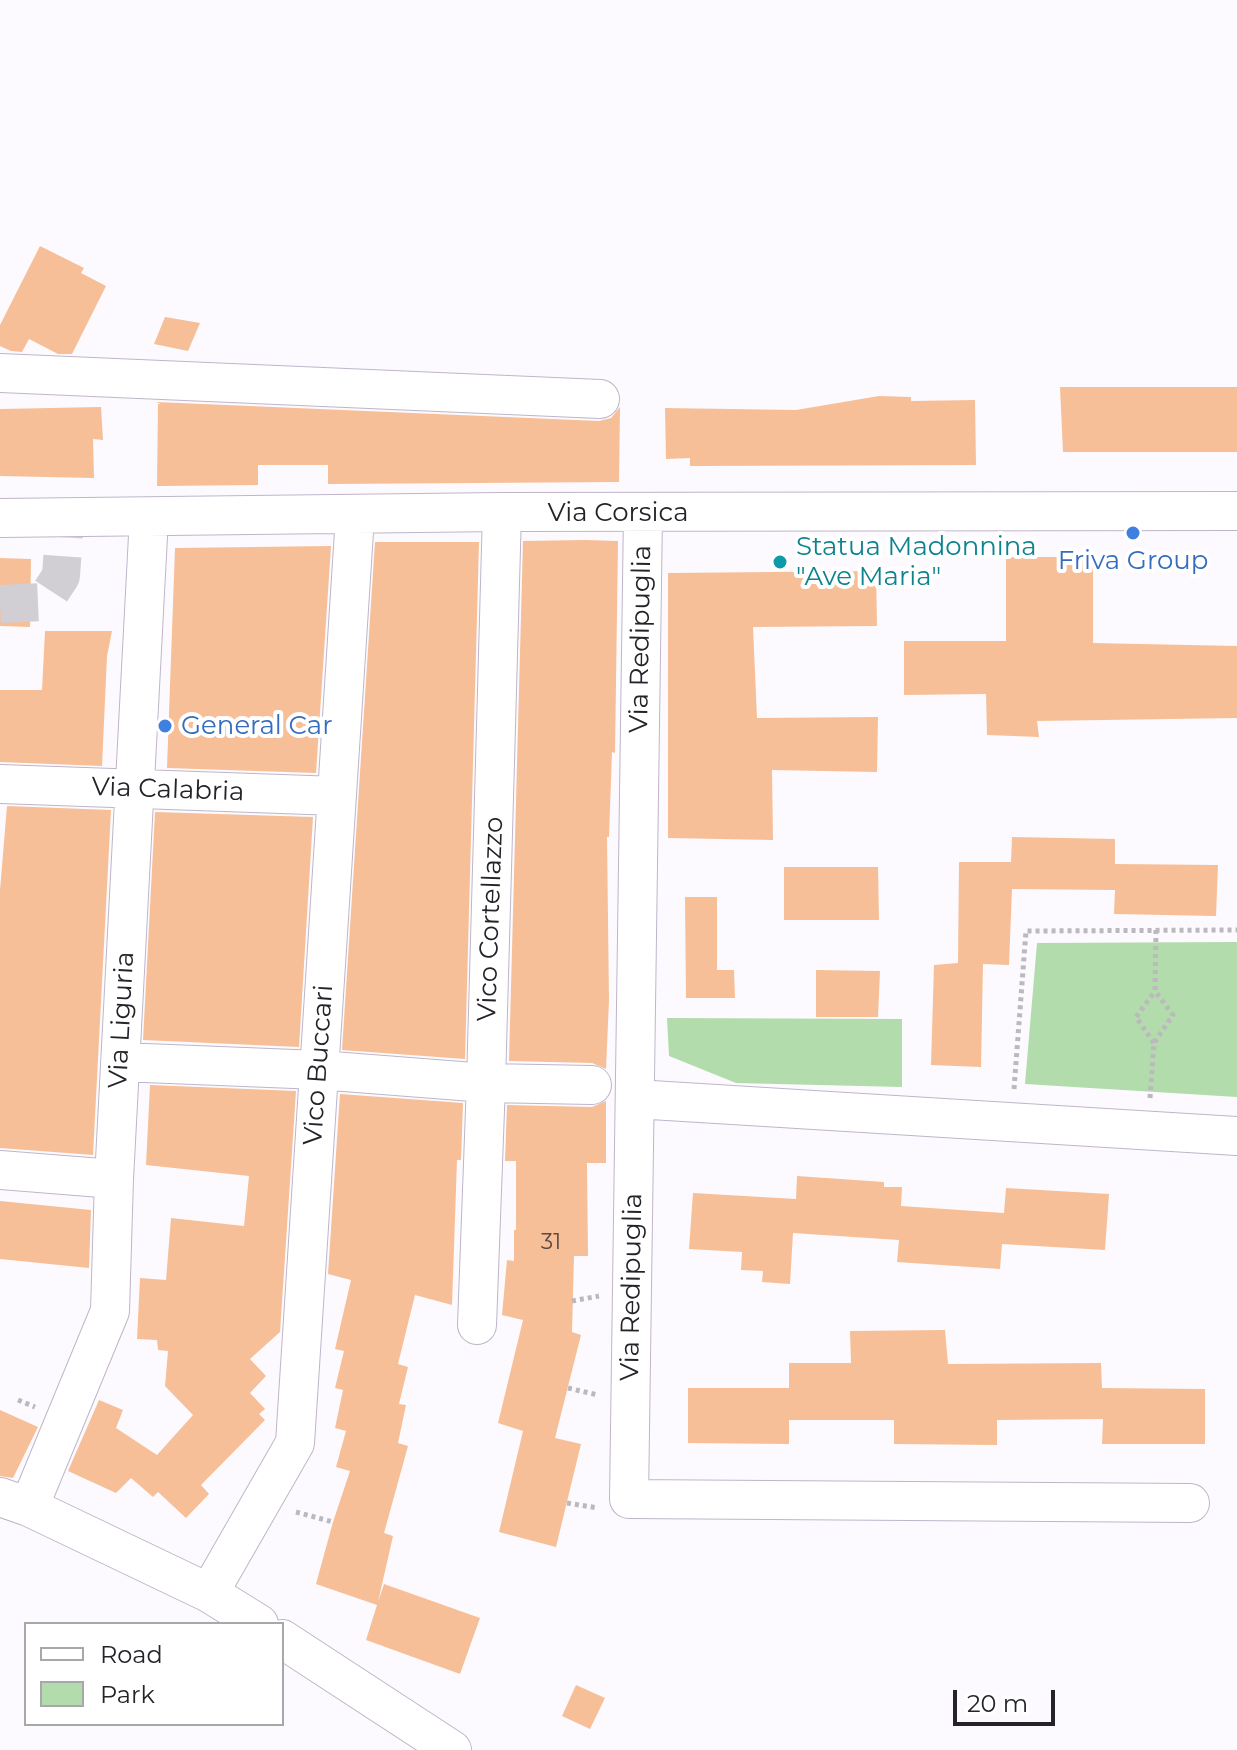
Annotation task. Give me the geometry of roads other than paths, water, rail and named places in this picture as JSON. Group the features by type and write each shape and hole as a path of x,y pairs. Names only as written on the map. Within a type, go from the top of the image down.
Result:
{"street":[{"path":"0,373 600,399"},
{"name":"Via Corsica","path":"0,518 502,512 1237,511"},
{"name":"Vico Cortellazzo","path":"477,1325 502,512"},
{"name":"Via Redipuglia","path":"643,513 629,1499 1190,1503"},
{"name":"Vico Buccari","path":"209,1593 295,1443 355,516"},
{"name":"Via Liguria","path":"14,1502 110,1311 114,1179 149,517"},
{"name":"Via Calabria","path":"0,784 337,796"},
{"path":"120,1062 319,1070 486,1083 592,1085"},
{"path":"635,1099 1237,1136"},
{"path":"0,1170 114,1179"},
{"path":"14,1502 209,1593 256,1622"},
{"path":"284,1640 452,1750"}],"tunnel":[{"path":"0,604 44,602 61,576 65,517"}],"place":[{"name":"Friva Group","path":"1133,533"},
{"name":"Statua Madonnina \"Ave Maria\"","path":"780,562"},
{"name":"General Car","path":"165,726"}]}
